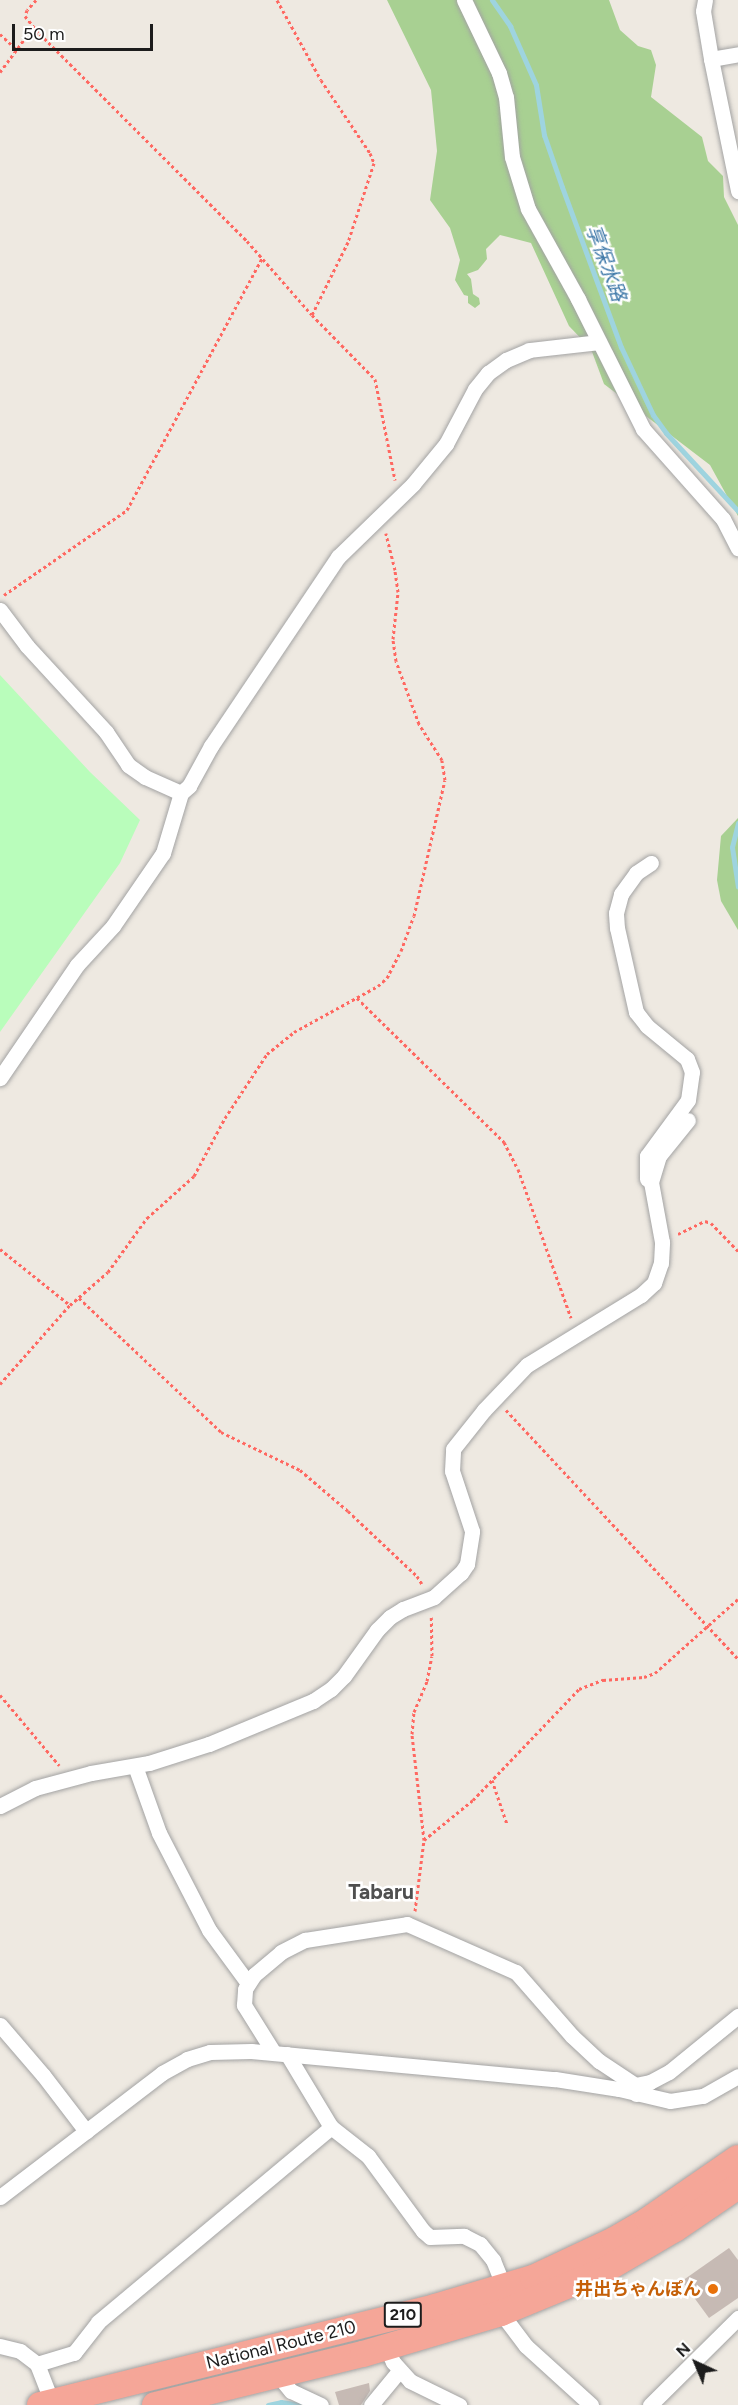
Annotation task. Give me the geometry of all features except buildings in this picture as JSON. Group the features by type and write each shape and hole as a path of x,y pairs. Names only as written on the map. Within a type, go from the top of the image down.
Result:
{"highway":[{"name":"National Route 210","path":"48,2404 435,2307 504,2287 557,2268 614,2240 738,2158"},
{"name":"National Route 210","path":"155,2405 386,2347 501,2313 603,2271 646,2247 738,2186"}],"street":[{"path":"464,0 499,73 506,97 512,157 528,209 578,299 647,436 712,506 730,531 738,548"},
{"path":"705,0 703,11 711,59 731,118 737,182"},
{"path":"711,59 738,54"},
{"path":"0,1078 76,965 113,926 163,853 181,793 189,786 211,746 338,557 354,538 386,510 446,444 475,389 497,365 529,350 599,342"},
{"path":"0,610 27,646 106,732 128,765 145,777 181,793"},
{"path":"651,863 636,873 621,894 616,913 617,928 636,1012 647,1026 687,1059 692,1072 688,1100 647,1156 646,1179 652,1193"},
{"path":"0,1806 35,1788 70,1778 135,1766 209,1744 313,1701 331,1689 344,1676 377,1630 390,1617 403,1609 427,1600 453,1581 466,1564 472,1531 452,1471 451,1455 495,1398 527,1365 641,1295 654,1283 661,1263 662,1242 651,1182 659,1156 688,1120"},
{"path":"135,1766 159,1833 204,1920 218,1946 248,1983"},
{"path":"504,2287 485,2248 464,2236 427,2235 368,2156 331,2127 244,2005 244,1994 248,1983 272,1959 305,1940 412,1925 516,1972 572,2036 599,2061 636,2089"},
{"path":"636,2089 669,2072 738,2016"},
{"path":"0,2025 49,2082 86,2131"},
{"path":"0,2197 162,2073 187,2059 225,2050 555,2079 636,2089 670,2101 697,2098 738,2076"},
{"path":"37,2364 74,2353 98,2322 331,2127"},
{"path":"501,2313 526,2346 591,2405"},
{"path":"650,2405 738,2318"},
{"path":"0,2346 20,2351 37,2364 48,2404"},
{"path":"386,2347 399,2371 410,2381 459,2405"},
{"path":"371,2405 399,2371"},
{"path":"277,2374 291,2391 321,2405"}],"path":[{"path":"0,1384 70,1305 118,1260 147,1218 194,1176 221,1125 267,1054 294,1032 357,998 387,978 408,934 419,897 445,780 442,760 419,724 396,661 393,639 398,592 386,529 386,510 395,483 378,387 370,373 312,315 262,258 40,34 25,16 36,0"},
{"path":"277,0 321,80 370,153 374,163 348,242 312,315"},
{"path":"0,72 29,33 40,34"},
{"path":"0,34 16,49"},
{"path":"0,598 127,510 262,258"},
{"path":"357,998 504,1142 518,1169 576,1334"},
{"path":"662,1242 705,1221 711,1223 738,1251"},
{"path":"0,1249 70,1305"},
{"path":"80,1298 221,1431 291,1464 336,1500 417,1576 427,1600 432,1626 432,1656 427,1681 414,1712 412,1734 424,1840 412,1925"},
{"path":"495,1398 738,1659"},
{"path":"424,1840 454,1817 492,1780 579,1689 603,1680 650,1676 662,1670 738,1599"},
{"path":"0,1695 70,1778"},
{"path":"492,1780 507,1824"}],"green space":[{"path":"387,0 609,0 620,30 638,46 651,50 656,65 651,97 702,137 708,161 723,176 724,197 738,225 738,516 710,465 604,384 591,349 569,326 531,243 500,235 486,249 487,259 478,270 467,274 471,279 473,294 479,298 480,304 475,308 468,303 468,296 464,295 455,280 460,260 450,228 430,200 437,151 431,90"},
{"path":"0,675 90,772 140,820 120,863 0,1032"},
{"path":"738,818 738,930 721,901 717,880 721,836"}],"waterway":[{"name":"享保水路","path":"492,0 510,26 536,85 544,135 562,187 621,347 653,415 666,433 738,511"},
{"name":"享保水路","path":"738,823 732,847 738,887"},
{"name":"享保水路","path":"268,2405 281,2402 299,2405"}],"place":[{"name":"井出ちゃんぽん","path":"713,2289"}],"district":[{"name":"Tabaru","path":"381,1892"}]}
